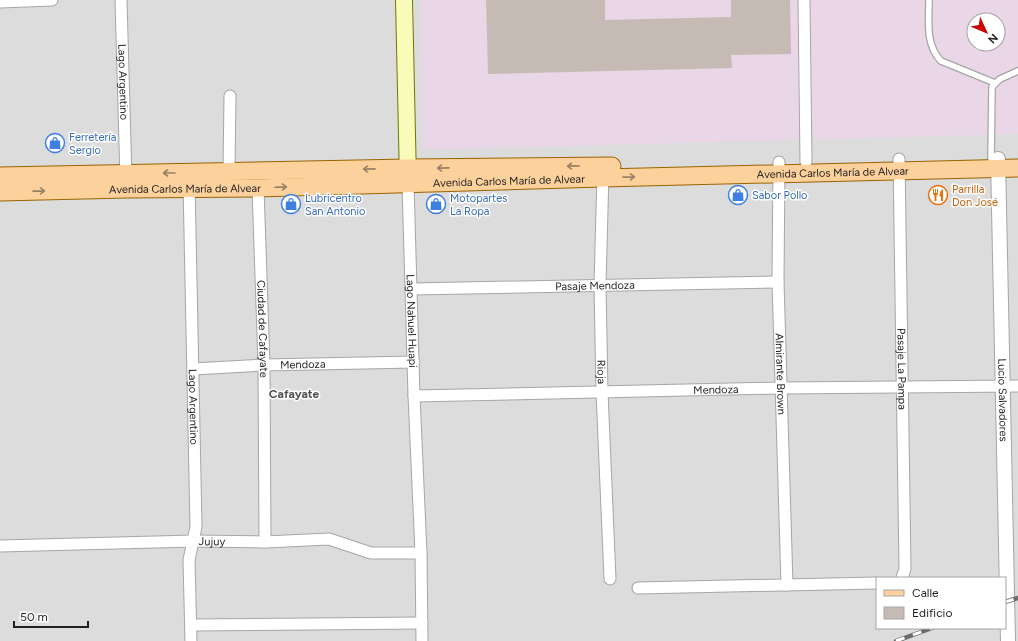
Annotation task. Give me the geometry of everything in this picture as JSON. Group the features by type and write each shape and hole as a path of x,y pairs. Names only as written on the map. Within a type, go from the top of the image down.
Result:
{"main road":[{"name":"Lago Nahuel Huapi","path":"404,0 408,175"},
{"name":"Avenida Carlos María de Alvear","path":"189,180 229,171 408,175 603,172 995,162 1018,158"},
{"name":"Avenida Carlos María de Alvear","path":"779,168 806,162 900,165"},
{"name":"Avenida Carlos María de Alvear","path":"995,162 1018,168"},
{"name":"Avenida Carlos María de Alvear","path":"0,176 126,181 189,180 258,188 408,175"},
{"name":"Avenida Carlos María de Alvear","path":"0,192 126,181"}],"street":[{"path":"0,2 52,0"},
{"name":"Lago Argentino","path":"120,0 126,181"},
{"path":"804,0 806,162"},
{"path":"229,171 230,96"},
{"name":"Lucio Salvadores","path":"995,162 1008,641"},
{"name":"Pasaje La Pampa","path":"900,165 905,569 902,577"},
{"name":"Almirante Brown","path":"779,168 778,282 787,586"},
{"name":"Rioja","path":"603,172 600,285 602,392 610,578"},
{"name":"Lago Nahuel Huapi","path":"408,175 414,396 421,553 422,641"},
{"name":"Lago Argentino","path":"189,180 196,527 189,560 191,641"},
{"name":"Ciudad de Cafayate","path":"258,188 264,365 265,542"},
{"name":"Pasaje Mendoza","path":"412,289 778,282"},
{"name":"Mendoza","path":"193,368 414,362"},
{"name":"Mendoza","path":"414,396 781,388 1018,386"},
{"name":"Jujuy","path":"0,546 194,541 265,542 329,539 371,553 421,553"},
{"path":"638,588 876,583"},
{"path":"191,625 422,623"}],"lane":[{"path":"929,0 929,42 935,55 941,61 995,83"},
{"path":"995,162 992,87 1000,79 1018,71"}],"shaded area":[{"path":"0,0 1018,0 1018,641 0,641"},
{"path":"421,0 1018,0 1018,134 424,150"}],"building":[{"path":"486,0 605,0 605,20 731,17 731,0 790,0 791,54 731,55 732,68 488,74"}],"railway":[{"path":"1006,602 1018,598"},
{"path":"896,641 929,629"}],"place":[{"name":"Ferretería Sergio","path":"55,143"},
{"name":"Sabor Pollo","path":"738,195"},
{"name":"Parrilla Don José","path":"938,195"},
{"name":"Lubricentro San Antonio","path":"291,204"},
{"name":"Motopartes La Ropa","path":"436,204"}],"district":[{"name":"Cafayate","path":"294,394"}]}
